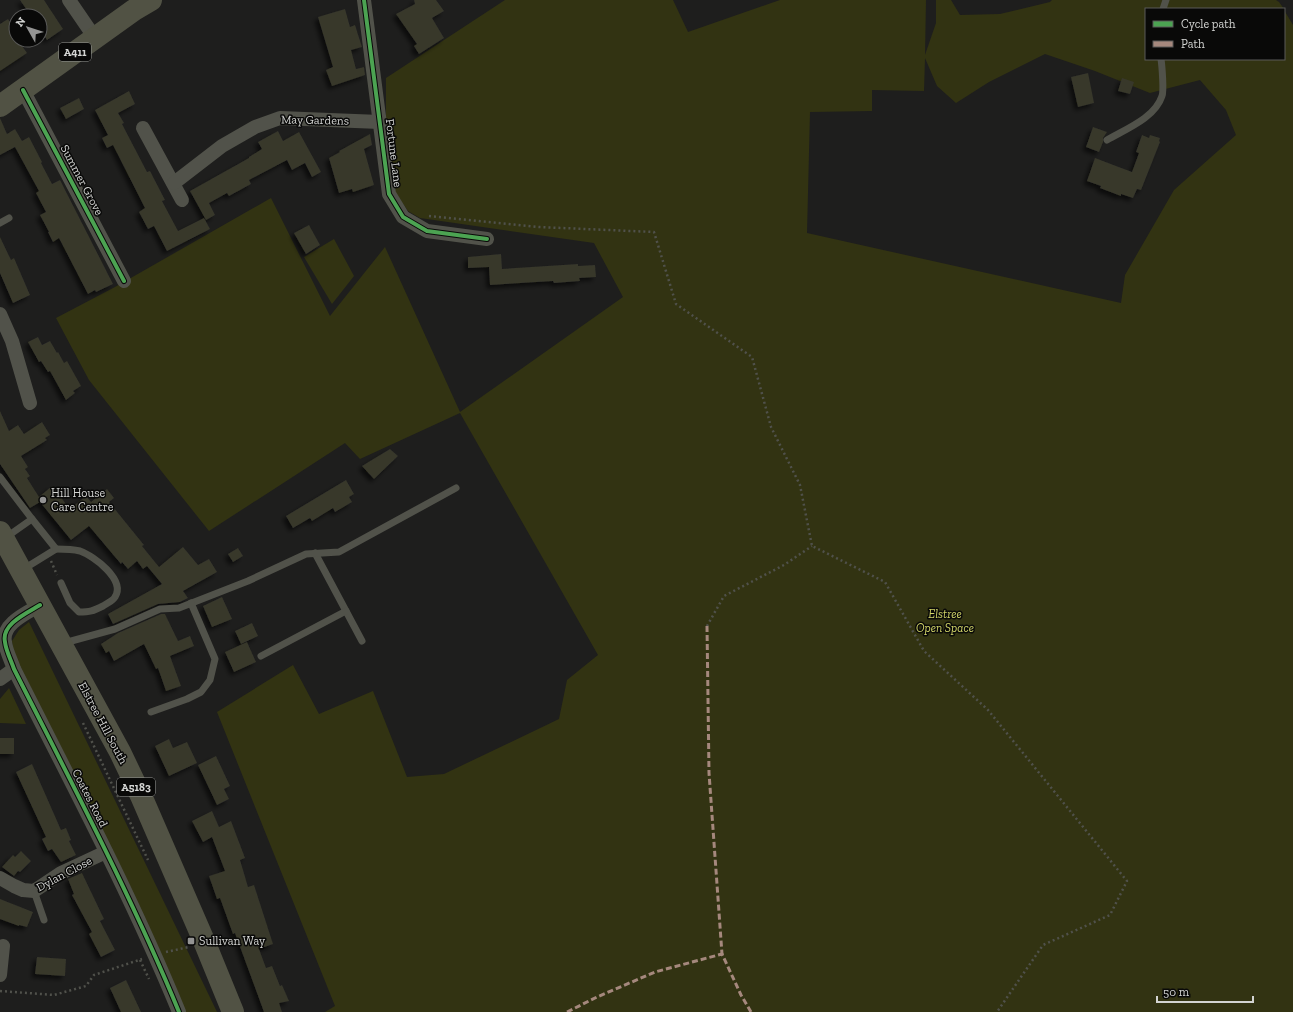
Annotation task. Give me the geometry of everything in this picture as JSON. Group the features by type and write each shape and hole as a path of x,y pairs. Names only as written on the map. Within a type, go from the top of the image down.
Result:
{"main road":[{"name":"A411","path":"0,106 134,10 151,0"},
{"name":"A5183","path":"2,535 20,571"},
{"name":"Elstree Hill South","path":"20,571 120,752 142,798 233,1012"}],"street":[{"path":"69,0 95,38"},
{"name":"Fortune Lane","path":"364,0 389,194 403,217 427,231 487,239"},
{"name":"Summer Grove","path":"23,90 124,281"},
{"name":"May Gardens","path":"174,183 222,146 256,127 280,118 380,122"},
{"path":"143,128 182,200"},
{"path":"0,314 12,341 30,404"},
{"name":"Coates Road","path":"40,605 10,625 6,632 4,641 14,669 156,955 179,1012"},
{"path":"0,679 14,669"},
{"name":"Dylan Close","path":"0,878 23,890 34,891 61,873 106,852"},
{"path":"0,975 3,946"}],"lane":[{"path":"1108,140 1144,119 1154,110 1163,96 1161,60"},
{"path":"0,223 9,218"},
{"path":"0,477 56,549"},
{"path":"61,644 115,629 160,609 180,608 248,581 306,554 338,552 456,488"},
{"path":"2,535 32,519"},
{"path":"20,571 56,549 68,548 93,558 111,574 116,582 117,589 115,597 109,602 91,612 79,612 70,603 61,583"},
{"path":"315,553 362,641"},
{"path":"150,712 187,699 201,692 210,680 215,659 191,603"},
{"path":"262,656 346,611"},
{"path":"34,891 44,920"}],"path":[{"path":"425,216 539,227 654,232 676,304 752,357 771,427 800,485 812,546"},
{"path":"708,626 724,596 784,565 812,546"},
{"path":"812,546 885,582 924,651 988,710 1127,881 1110,915 1044,946 997,1012"},
{"path":"48,554 61,583"},
{"path":"81,718 149,861"},
{"path":"0,991 54,994 86,986 94,974 156,955 190,946 193,953"}],"green space":[{"name":"Elstree Open Space","path":"505,0 673,0 688,32 780,0 926,0 925,55 936,23 936,0 951,0 960,15 1000,14 1050,2 1052,0 1276,0 1279,2 1283,8 1145,8 1145,60 1285,60 1285,12 1293,25 1293,1012 325,1012 335,1006 217,712 293,665 319,714 373,691 407,777 444,774 559,719 567,680 598,655 460,413 360,459 345,443 209,531 89,380 56,318 115,287 271,198 330,316 385,247 460,412 623,297 594,243 420,218 408,211 394,191 386,141 386,78","holes":["1045,54 1095,71 1150,93 1200,80 1226,110 1236,135 1174,190 1125,275 1121,303 807,233 810,112 872,111 872,90 924,91 925,58 937,86 956,103 989,82"]},
{"path":"334,239 354,276 332,304 304,257"},
{"path":"29,622 217,1012 185,1012 14,657 12,641 19,630"},
{"path":"9,688 26,724 0,723 0,699"}],"building":[{"path":"20,0 44,0 63,29 48,39 48,8 26,8"},
{"path":"414,0 436,0 444,11 432,18 444,38 419,54 414,46 417,44 396,14 415,4"},
{"path":"345,9 350,27 355,25 362,47 351,50 356,69 364,67 365,75 332,86 326,70 333,67 318,17"},
{"path":"8,19 8,48 24,48 27,53 0,71 0,24"},
{"path":"1088,73 1094,103 1078,107 1071,77"},
{"path":"1122,78 1134,82 1130,94 1118,91"},
{"path":"129,91 135,104 118,113 124,123 122,124 147,172 150,171 165,200 162,201 178,231 204,218 210,229 167,251 154,226 148,229 139,212 145,208 113,145 107,148 102,138 108,135 95,110"},
{"path":"79,98 84,109 66,119 60,108"},
{"path":"0,118 7,134 15,129 22,141 29,137 52,184 60,180 113,284 88,294 59,238 53,242 48,232 40,215 46,212 36,193 39,191 15,147 0,155"},
{"path":"1093,127 1107,132 1103,138 1099,152 1086,147"},
{"path":"278,131 283,141 299,132 321,172 312,177 305,163 292,170 287,160 249,180 251,184 229,196 227,193 209,203 215,215 206,220 190,191 249,158 262,149 258,142"},
{"path":"370,134 372,145 364,149 374,185 353,192 352,189 339,193 329,158"},
{"path":"1142,135 1149,138 1150,135 1160,138 1160,142 1141,190 1137,189 1133,198 1121,194 1121,196 1087,181 1095,158 1132,172 1139,153 1136,152"},
{"path":"309,225 320,245 306,254 294,233"},
{"path":"0,237 11,260 14,258 30,295 13,303 0,273"},
{"path":"501,254 502,269 578,264 578,266 595,265 596,277 579,278 580,281 554,283 553,281 490,285 489,267 468,268 468,257"},
{"path":"38,337 42,345 50,341 64,363 67,361 81,386 73,391 75,393 66,400 50,371 48,372 41,361 39,362 28,342"},
{"name":"Hill House Care Centre","path":"0,411 9,431 18,425 24,434 42,422 50,435 45,438 47,440 21,456 28,467 25,469 30,476 27,478 39,497 52,486 70,509 86,496 91,502 107,489 114,498 109,502 144,545 142,546 159,567 183,547 198,565 209,559 217,572 183,591 188,598 180,602 158,604 113,624 108,614 162,584 147,566 143,569 137,561 128,569 122,562 121,564 89,526 71,540 40,502 30,508 0,464"},
{"path":"390,449 398,456 374,479 362,466"},
{"path":"346,480 354,494 349,497 352,502 335,512 333,508 312,521 310,518 293,528 286,516"},
{"path":"238,548 243,556 233,562 228,554"},
{"path":"222,597 232,619 212,627 203,606"},
{"path":"161,614 165,614 178,641 190,636 194,646 170,656 181,686 166,691 158,668 156,669 144,644 114,661 109,651 106,653 101,644 118,633"},
{"path":"252,623 258,636 241,644 235,631"},
{"path":"247,642 256,662 234,672 225,652"},
{"path":"0,738 14,738 14,754 0,754"},
{"path":"169,739 173,748 187,742 197,763 169,776 155,746"},
{"path":"216,756 230,786 224,789 229,799 217,805 198,765"},
{"path":"32,764 61,830 66,828 71,840 69,841 76,855 61,862 52,849 48,851 42,839 46,837 16,772"},
{"path":"212,811 219,827 231,821 245,858 240,860 248,887 254,885 273,944 259,949 266,968 272,966 280,986 282,985 289,1001 279,1003 282,1012 264,1012 235,933 233,934 220,898 217,899 209,876 225,871 212,837 203,842 192,821"},
{"path":"21,851 31,861 14,876 2,867 13,855 15,857"},
{"path":"82,873 104,919 100,921 115,950 101,957 89,934 92,932 72,895 74,894 68,879"},
{"path":"0,899 33,912 27,927 19,926 0,919"},
{"path":"37,957 66,959 65,976 35,974"},
{"path":"126,980 141,1012 121,1012 110,988"}],"marked path":[{"path":"707,626 709,773 722,954"},
{"path":"567,1012 597,997 655,972 722,954 741,995 751,1012"}],"cycle path":[{"path":"364,0 389,194 403,217 427,231 487,239"},
{"path":"23,90 124,281"},
{"path":"40,605 22,615 11,624 5,636 7,652 14,669 121,882 179,1012"}],"place":[{"name":"Hill House Care Centre","path":"43,500"},
{"name":"Sullivan Way","path":"191,941"}]}
